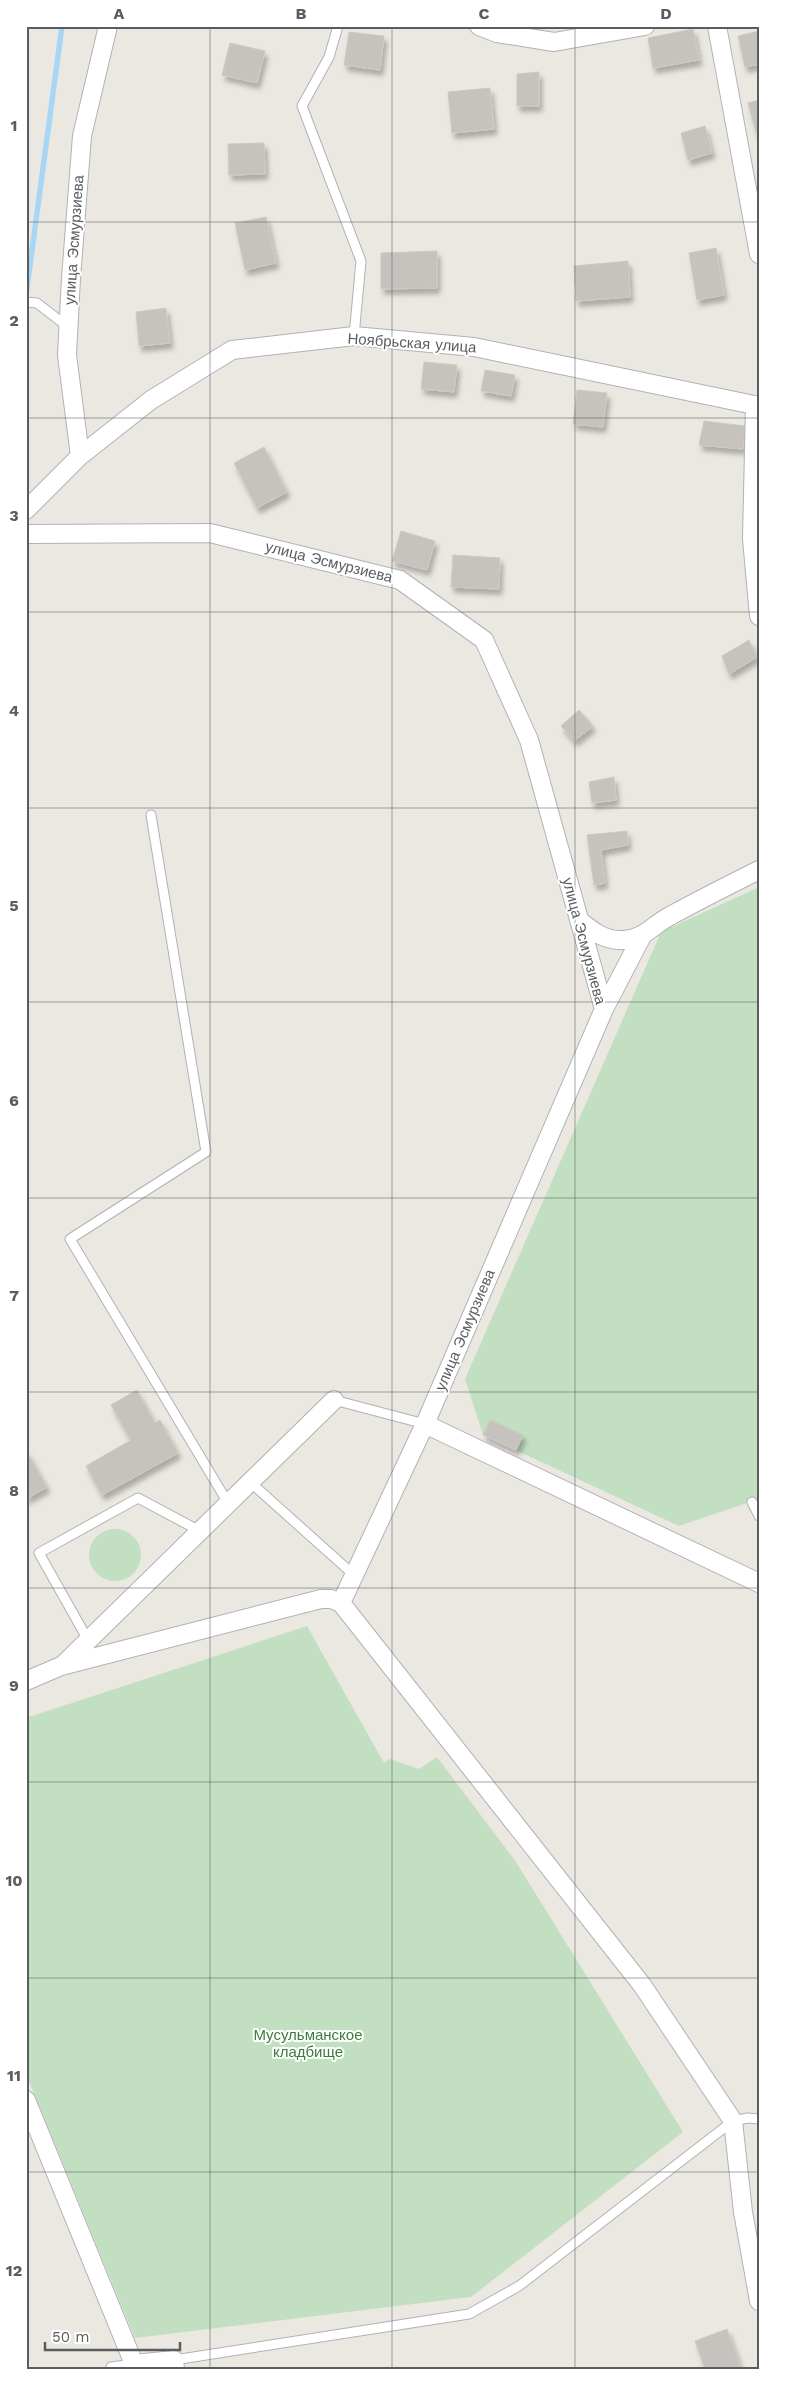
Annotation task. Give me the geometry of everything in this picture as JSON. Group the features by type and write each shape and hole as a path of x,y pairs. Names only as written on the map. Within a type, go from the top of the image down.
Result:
{"street":[{"name":"улица Эсмурзиева","path":"80,456 67,355 68,327 82,136 108,26"},
{"path":"480,26 554,42 645,26"},
{"path":"716,26 759,254"},
{"name":"Ноябрьская улица","path":"26,510 80,456 151,400 232,350 354,336 474,347 757,406"},
{"path":"757,406 752,539 759,616"},
{"name":"улица Эсмурзиева","path":"26,534 210,533 400,580 484,640 529,740 604,1009 425,1424 341,1603"},
{"path":"579,920 595,933 608,938 623,940 642,936 668,917 759,870"},
{"path":"604,1009 642,936"},
{"path":"61,1666 334,1400"},
{"path":"425,1424 759,1583"},
{"path":"26,1681 61,1666 321,1599 331,1598 341,1603 642,1985 733,2121 743,2212 759,2301"},
{"path":"26,2100 134,2364 175,2364"}],"lane":[{"path":"338,26 329,57 302,106 361,261 354,336"},
{"path":"26,302 37,303 68,327"},
{"path":"152,815 206,1152 70,1239 228,1503"},
{"path":"334,1400 425,1424"},
{"path":"250,1482 354,1575"},
{"path":"88,1640 39,1553 138,1498 200,1531"},
{"path":"752,1502 759,1516"},
{"path":"175,2364 469,2314 520,2286 733,2121 748,2118 759,2119"},
{"path":"112,2369 111,2367 134,2364"}],"green space":[{"path":"759,887 759,1499 679,1526 483,1435 465,1379 661,932"},
{"path":"110,1529 120,1529 134,1536 141,1550 141,1560 134,1574 120,1581 110,1581 100,1577 93,1570 89,1560 89,1550 93,1540 100,1533"},
{"name":"Мусульманское кладбище","path":"307,1626 384,1763 390,1759 419,1769 437,1757 516,1862 683,2132 471,2297 135,2338 26,2074 26,1718"}],"building":[{"path":"693,29 699,60 653,68 648,38"},
{"path":"759,31 759,64 745,67 738,36"},
{"path":"349,32 384,36 380,70 344,65"},
{"path":"230,43 265,51 257,83 222,75"},
{"path":"539,72 539,106 517,106 517,74"},
{"path":"490,88 494,129 452,133 448,92"},
{"path":"759,100 759,132 756,132 748,103"},
{"path":"705,126 712,153 688,160 681,133"},
{"path":"264,143 265,174 229,175 228,144"},
{"path":"266,217 276,263 245,270 235,223"},
{"path":"716,248 724,295 697,300 689,253"},
{"path":"437,251 437,288 381,289 381,253"},
{"path":"628,261 630,297 576,301 574,266"},
{"path":"166,308 170,343 139,346 136,312"},
{"path":"424,362 457,365 454,392 421,389"},
{"path":"485,370 515,375 511,396 481,391"},
{"path":"577,390 607,393 603,427 573,424"},
{"path":"704,421 745,426 743,449 699,445"},
{"path":"264,447 287,492 257,508 234,463"},
{"path":"401,531 435,541 427,570 392,561"},
{"path":"453,555 500,558 499,589 451,587"},
{"path":"749,640 757,657 729,674 722,656"},
{"path":"579,710 593,726 574,741 561,726"},
{"path":"614,777 616,800 592,803 589,782"},
{"path":"627,831 628,845 601,850 605,883 594,885 587,835"},
{"path":"137,1390 155,1423 160,1420 178,1453 102,1495 86,1466 131,1440 111,1405"},
{"path":"490,1420 523,1435 516,1450 483,1435"},
{"path":"26,1450 47,1487 26,1499"},
{"path":"727,2329 741,2369 705,2369 695,2341"}],"waterway":[{"path":"26,295 62,26"}]}
